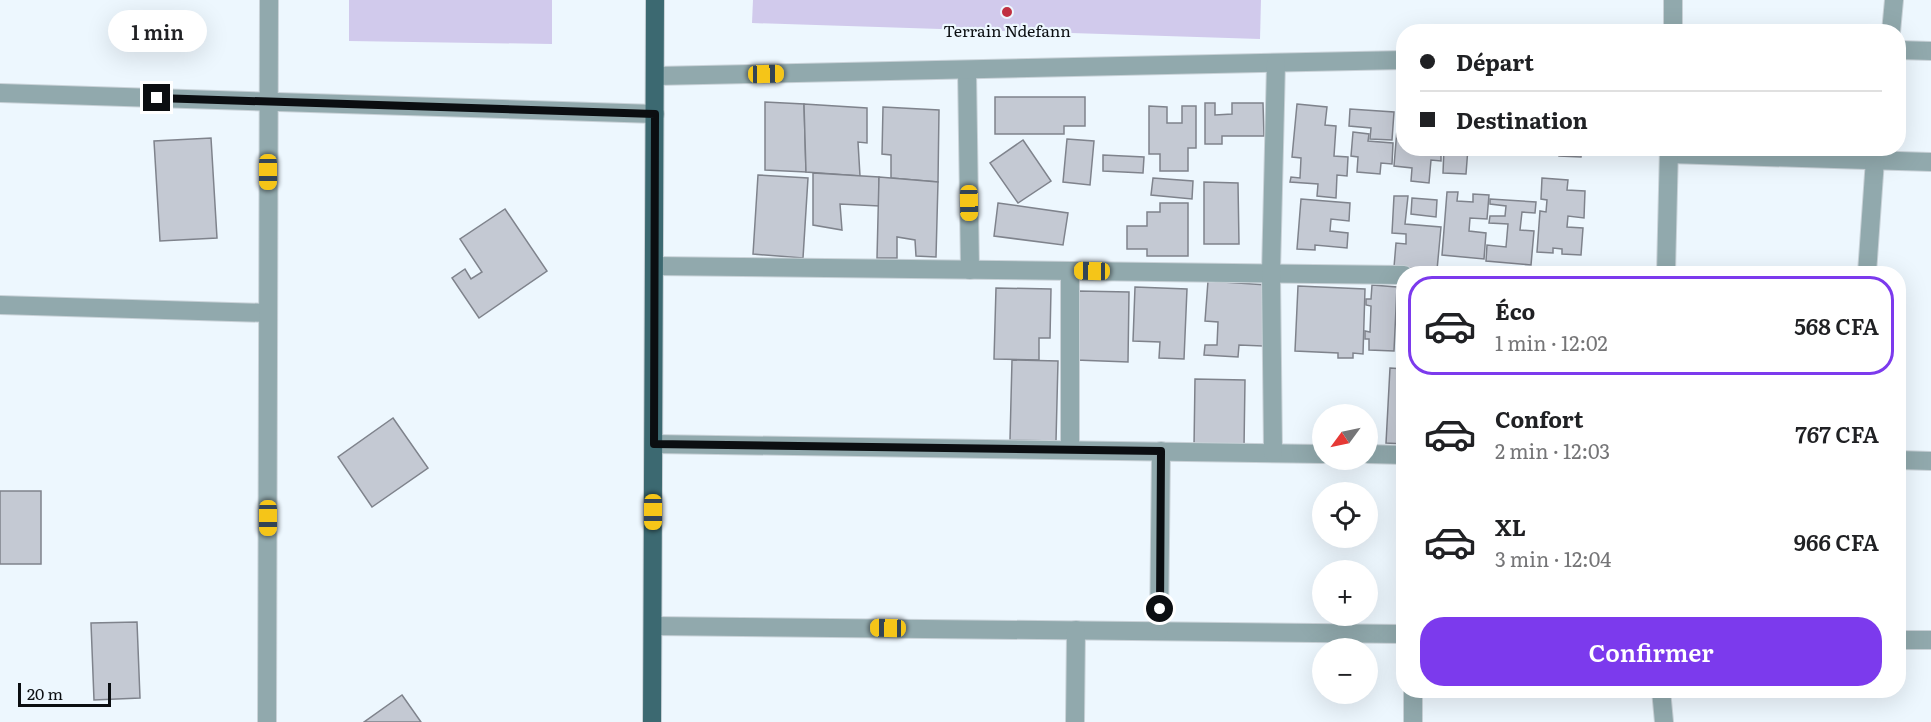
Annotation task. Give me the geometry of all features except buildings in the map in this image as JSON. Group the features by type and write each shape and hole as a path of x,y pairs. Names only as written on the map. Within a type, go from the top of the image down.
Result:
{"main road":[{"path":"652,722 655,0"}],"street":[{"path":"267,722 269,0"},
{"path":"1672,24 1673,0"},
{"path":"1892,24 1894,0"},
{"path":"1906,50 1931,51"},
{"path":"655,76 1396,60"},
{"path":"1273,453 1271,273 1275,63"},
{"path":"967,70 970,270"},
{"path":"0,93 655,114"},
{"path":"1666,266 1669,156"},
{"path":"1783,156 1931,162"},
{"path":"1867,266 1875,160"},
{"path":"654,266 1396,275"},
{"path":"1070,271 1070,450"},
{"path":"0,305 268,314"},
{"path":"654,444 1312,454"},
{"path":"1159,631 1161,451"},
{"path":"1378,454 1396,455"},
{"path":"1906,460 1931,461"},
{"path":"653,626 1396,634"},
{"path":"1075,722 1076,630"},
{"path":"1906,640 1931,640"},
{"path":"1413,698 1413,722"},
{"path":"1662,698 1664,722"}],"shaded area":[{"path":"349,0 552,0 552,44 349,41"},
{"name":"Terrain Ndefann","path":"753,0 1261,0 1260,39 752,23"}],"place":[{"name":"Terrain Ndefann","path":"1007,12"}],"route":[{"path":"157,98 655,114 654,444 1161,451 1160,609"}]}
